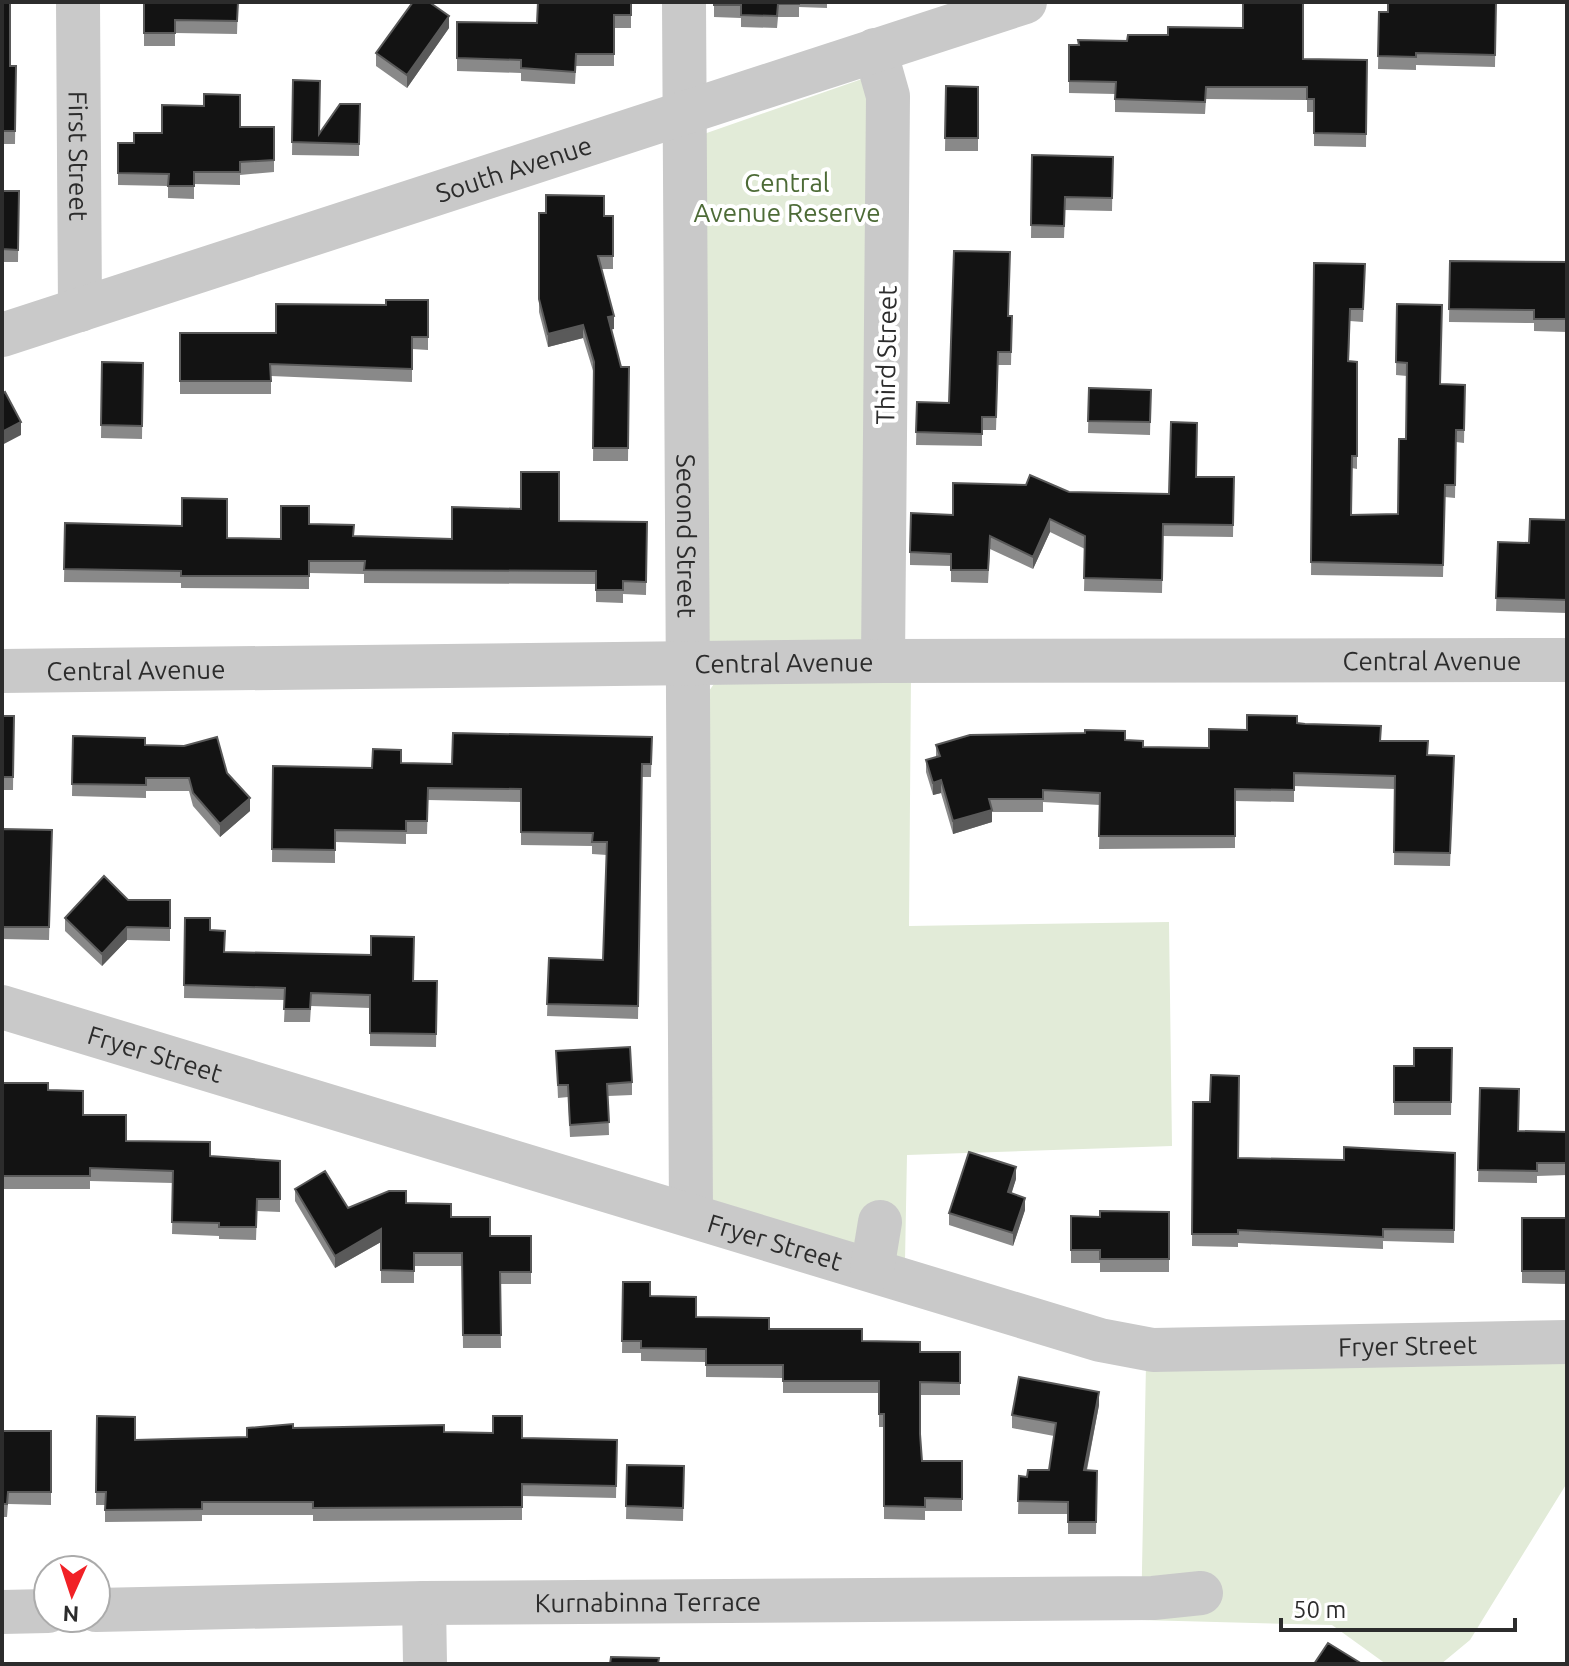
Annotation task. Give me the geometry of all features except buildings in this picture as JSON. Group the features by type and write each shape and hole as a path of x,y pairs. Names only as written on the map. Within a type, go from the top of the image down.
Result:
{"street":[{"name":"First Street","path":"78,2 80,310"},
{"name":"Second Street","path":"684,2 691,1214"},
{"name":"South Avenue","path":"2,335 1025,2"},
{"name":"Third Street","path":"875,50 888,96 883,661"},
{"name":"Central Avenue","path":"2,671 883,661 1567,660"},
{"name":"Fryer Street","path":"2,1007 1100,1340 1153,1350 1567,1342"},
{"path":"872,1270 880,1222"},
{"name":"Kurnabinna Terrace","path":"112,1610 424,1603 1153,1598 1201,1593"},
{"path":"424,1603 425,1664"},
{"path":"2,1612 32,1611"}],"green space":[{"name":"Central Avenue Reserve","path":"862,79 875,109 869,645 702,645 701,135"},
{"path":"911,676 909,926 1169,922 1172,1146 907,1155 905,1261 708,1203 704,698 716,681"},
{"path":"1567,1356 1567,1483 1470,1640 1441,1664 1386,1664 1332,1625 1141,1620 1146,1364"}]}
